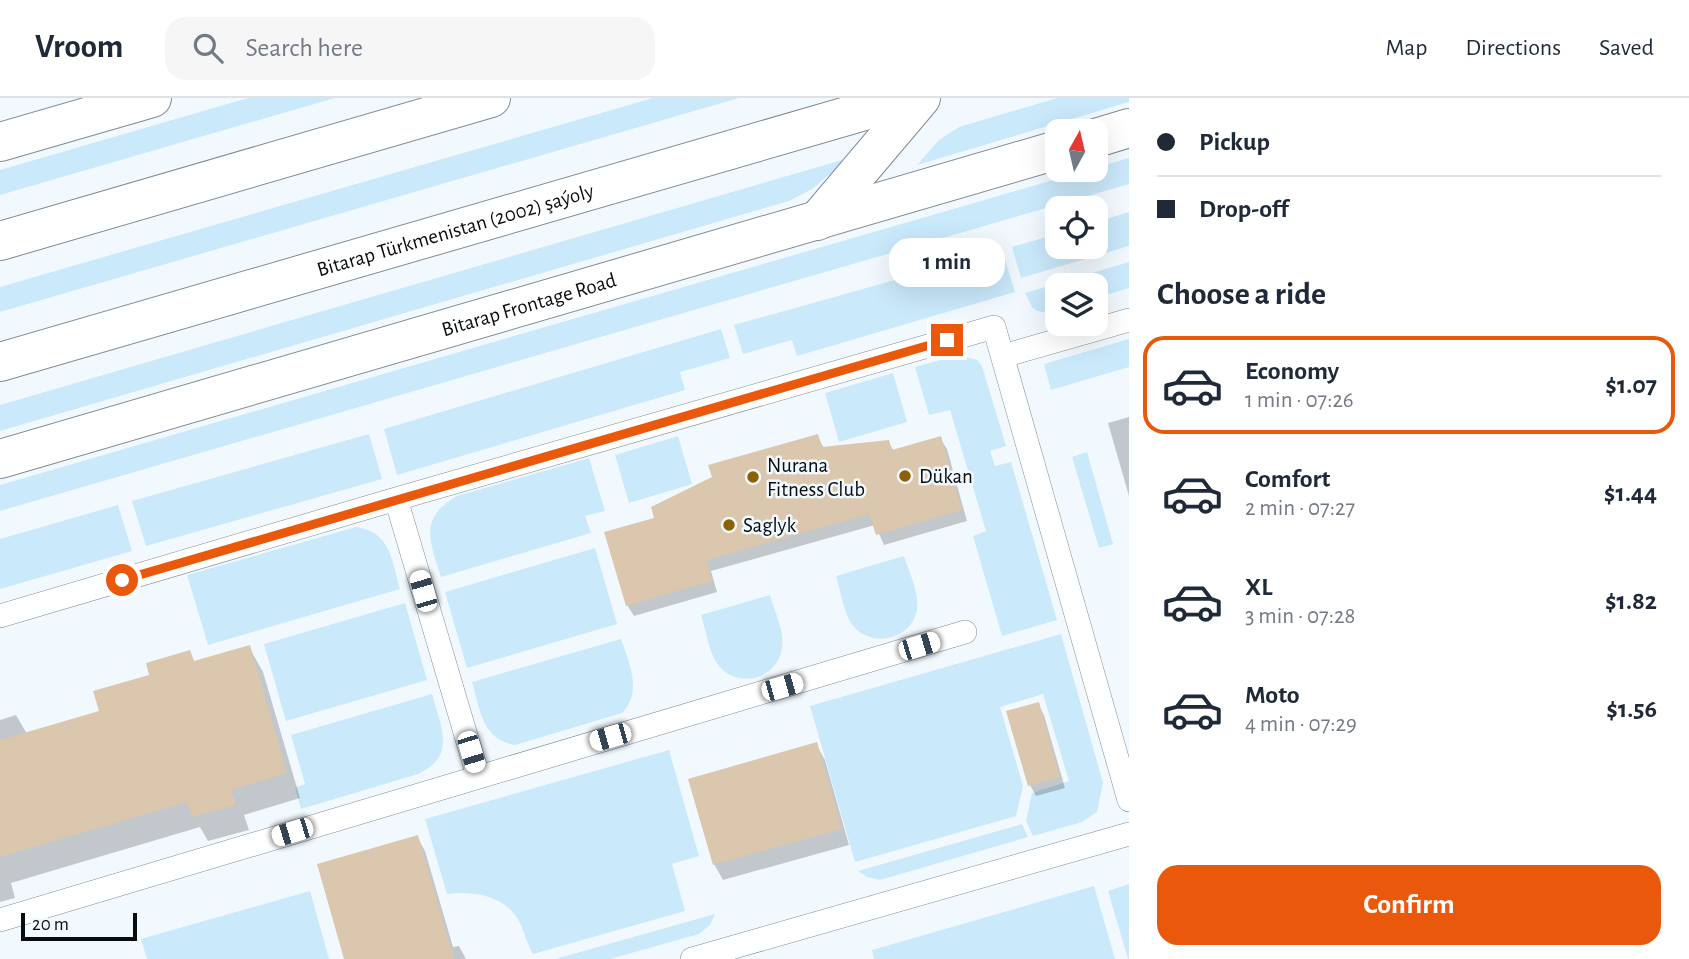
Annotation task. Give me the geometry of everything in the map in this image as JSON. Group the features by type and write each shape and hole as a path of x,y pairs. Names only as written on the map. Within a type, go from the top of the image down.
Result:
{"street":[{"path":"0,142 152,98"},
{"path":"0,241 491,98"},
{"name":"Bitarap Türkmenistan (2002) şaýoly","path":"0,362 909,98"},
{"path":"817,221 921,98"},
{"path":"1108,134 1129,128"},
{"name":"Bitarap Frontage Road","path":"0,459 1045,153"}],"lane":[{"path":"1003,356 1129,320"},
{"path":"0,616 994,327 1129,800"},
{"path":"396,499 478,776"},
{"path":"0,920 965,632"},
{"path":"692,959 1129,834"}],"shaded area":[{"path":"248,98 335,98 0,195 0,170"},
{"path":"653,98 739,98 0,312 0,287"},
{"path":"1057,98 1129,98 1129,102 1072,119 1045,119 1045,127 917,165 939,140 959,127"},
{"path":"849,158 812,189 789,201 0,431 0,405"},
{"path":"1129,158 1129,184 1088,196 1045,196 1045,208 0,511 0,485 1046,182 1108,182 1108,164"},
{"path":"1129,212 1129,246 1108,252 1108,218"},
{"path":"1045,237 1045,259 1085,259 1021,278 1012,247"},
{"path":"1002,250 1015,292 797,356 792,340 743,354 734,325"},
{"path":"1129,262 1129,288 1108,294 1108,273 1092,273"},
{"path":"1045,287 1045,312 1032,307 1025,293"},
{"path":"721,329 730,358 680,372 685,390 397,475 384,429"},
{"path":"1129,339 1129,367 1051,390 1044,364"},
{"path":"959,355 977,360 982,366 1006,446 990,451 995,466 1011,462 1057,620 1002,636 973,536 986,531 950,410 929,415 915,367"},
{"path":"893,373 907,422 839,442 825,393"},
{"path":"369,434 382,479 146,546 132,501"},
{"path":"678,436 692,484 629,503 615,455"},
{"path":"1087,452 1113,544 1099,548 1072,457"},
{"path":"589,458 605,511 585,516 591,533 441,577 430,532 436,513 445,504 457,496"},
{"path":"118,505 132,551 0,589 0,539"},
{"path":"356,527 368,530 383,541 392,558 400,589 208,645 187,575"},
{"path":"595,548 617,624 467,668 445,592"},
{"path":"904,556 917,596 914,619 901,633 891,637 872,638 862,634 847,616 836,576"},
{"path":"770,595 783,641 779,658 766,673 747,679 737,678 719,666 708,642 701,615"},
{"path":"405,603 427,680 286,721 264,644"},
{"path":"1061,634 1103,783 1097,812 1082,822 1033,836 1026,821 1032,793 1069,781 1043,694 1000,707 1023,786 1016,816 855,862 810,706"},
{"path":"621,639 633,687 632,696 622,713 515,745 495,737 489,730 480,712 472,682"},
{"path":"432,694 443,740 438,759 430,767 418,774 301,809 295,788 305,784 291,735"},
{"path":"669,750 699,856 672,864 685,911 533,954 520,923 507,907 479,894 447,894 425,819"},
{"path":"1022,824 1028,837 880,880 867,877 858,871"},
{"path":"1129,884 1129,959 1128,959 1108,891"},
{"path":"1094,886 1115,959 874,959 872,950"},
{"path":"310,891 329,959 147,959 141,939"},
{"path":"715,914 710,925 699,934 610,959 555,959"}],"building":[{"name":"Saglyk","path":"818,434 822,447 889,440 892,450 941,436 962,510 876,535 869,514 707,560 712,581 626,606 604,532 654,518 651,507 712,477 708,465"},
{"path":"250,645 287,773 231,790 236,805 192,817 187,802 0,857 0,740 99,711 93,691 149,675 146,663 190,650 194,661"},
{"path":"1039,702 1060,777 1028,786 1006,711"},
{"path":"817,742 842,829 713,865 688,779"},
{"path":"418,835 454,959 344,959 317,864"}],"place":[{"name":"Dükan","path":"905,476"},
{"name":"Nurana Fitness Club","path":"753,477"},
{"name":"Saglyk","path":"729,525"}],"route":[{"path":"122,580 947,340"}]}
